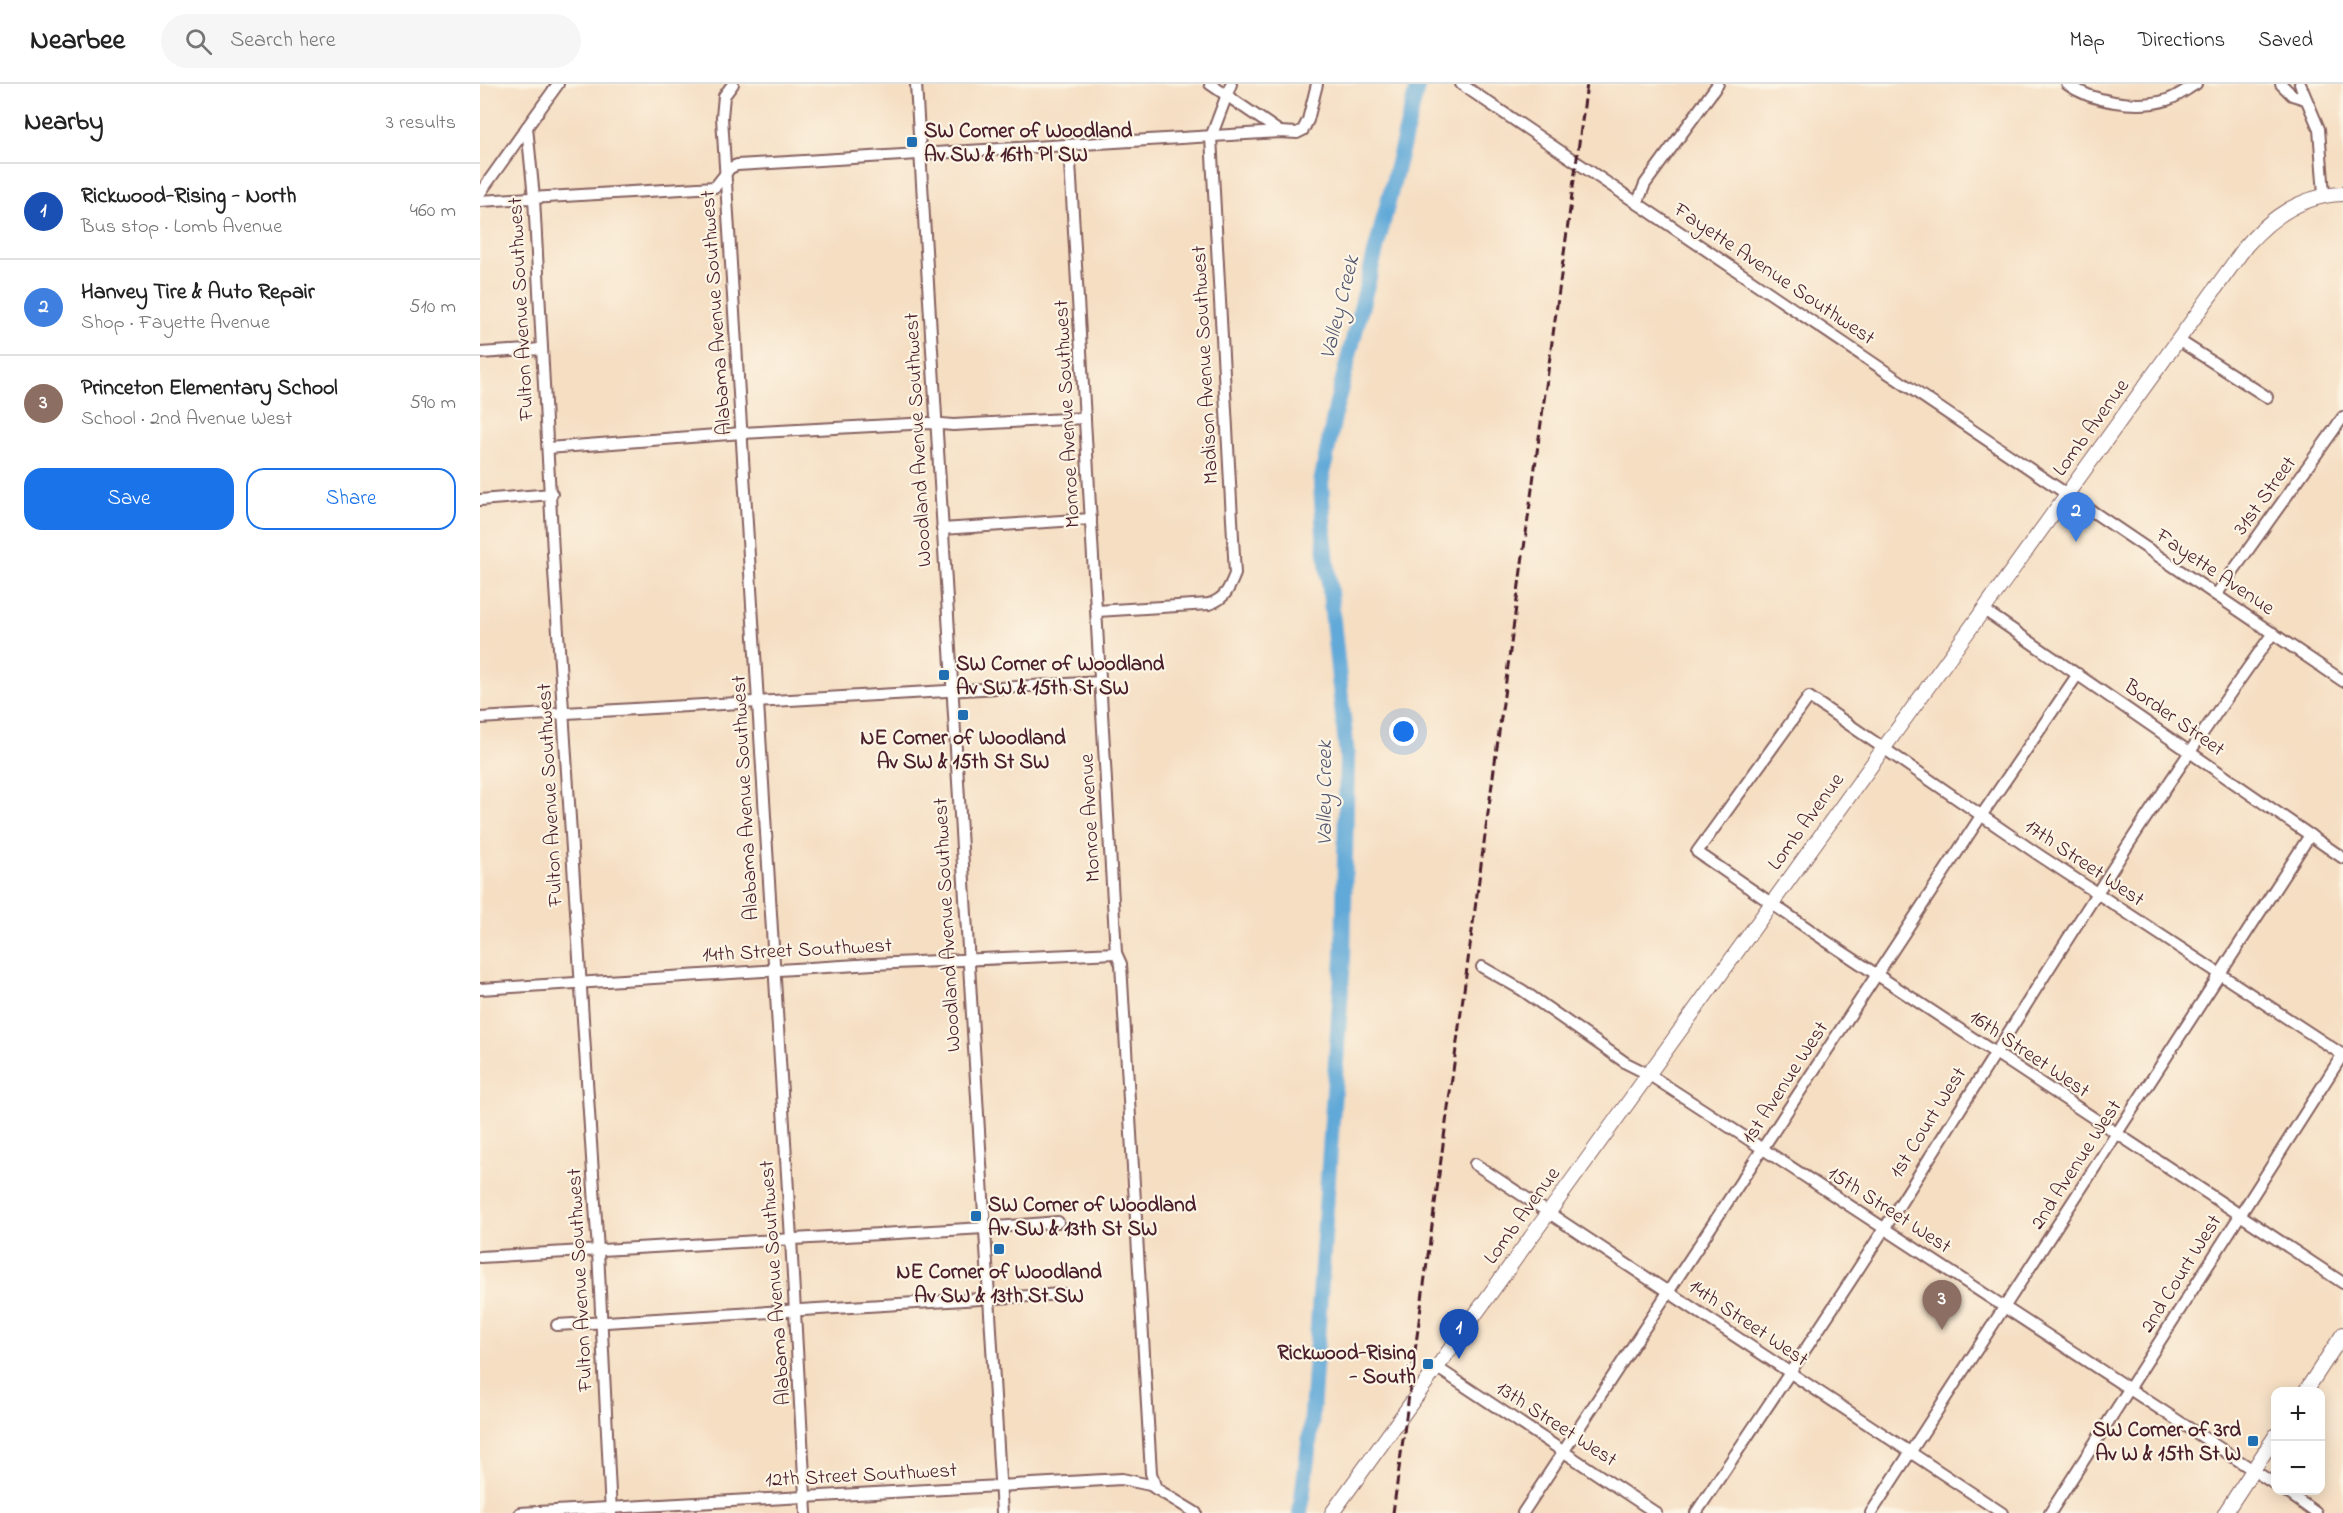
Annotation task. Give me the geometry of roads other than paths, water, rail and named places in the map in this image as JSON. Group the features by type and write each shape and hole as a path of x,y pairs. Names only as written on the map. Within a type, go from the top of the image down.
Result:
{"main road":[{"name":"Lomb Avenue","path":"1332,1513 2246,246 2265,225 2303,201 2324,194 2343,194"},
{"path":"2308,1387 2343,1334"},
{"path":"2224,1513 2272,1441"},
{"path":"1343,1497 1346,1513"}],"street":[{"path":"480,193 558,84"},
{"name":"Alabama Avenue Southwest","path":"733,84 724,96 722,117 796,1311 806,1513"},
{"name":"Woodland Avenue Southwest","path":"916,84 1002,1513"},
{"path":"1210,84 1280,132"},
{"path":"1211,137 1231,84"},
{"path":"480,201 715,187 730,168 737,165 1280,132 1297,133 1303,130 1308,120 1317,84"},
{"name":"Fayette Avenue Southwest","path":"1461,84 2067,494"},
{"path":"1637,204 1645,184 1719,84"},
{"path":"2067,84 2110,101 2135,105 2168,100 2196,84"},
{"path":"2281,84 2292,95 2305,99"},
{"path":"2300,84 2319,129 2324,194"},
{"name":"Fulton Avenue Southwest","path":"527,128 534,198 552,494 563,713 598,1251 611,1510"},
{"name":"Madison Avenue Southwest","path":"1097,611 1209,604 1218,601 1229,590 1235,574 1211,137"},
{"name":"Monroe Avenue Southwest","path":"1069,145 1101,682"},
{"path":"2178,339 2267,398"},
{"path":"480,352 542,349"},
{"name":"31st Street","path":"2216,595 2343,417"},
{"path":"548,448 742,433 929,423 936,425 1085,418"},
{"path":"480,500 552,494"},
{"name":"Fayette Avenue","path":"2067,494 2343,681"},
{"path":"942,529 1091,519"},
{"name":"Border Street","path":"1984,610 2343,858"},
{"path":"2189,752 2273,633"},
{"name":"1st Avenue West","path":"1523,1513 1981,816 2078,674"},
{"path":"480,718 1101,682"},
{"name":"Monroe Avenue","path":"1101,682 1116,953"},
{"name":"17th Street West","path":"1697,852 1809,697 1981,816 2343,1055"},
{"name":"1st Court West","path":"1696,1513 1883,1229 1994,1052 2189,752"},
{"name":"2nd Avenue West","path":"1871,1513 2006,1308 2310,835"},
{"name":"16th Street West","path":"1697,852 1771,904 2343,1283"},
{"path":"1116,953 1121,964 1151,1473 1156,1489"},
{"name":"14th Street Southwest","path":"480,989 580,981 1116,953"},
{"name":"15th Street West","path":"1482,967 1522,990 1626,1063 1648,1074 2271,1482"},
{"name":"2nd Court West","path":"2050,1513 2343,1055"},
{"name":"14th Street West","path":"1475,1164 2002,1513"},
{"path":"480,1257 1058,1222"},
{"path":"557,1325 1063,1293"},
{"name":"13th Street West","path":"1436,1367 1656,1513"},
{"name":"12th Street Southwest","path":"520,1513 611,1510 1122,1479 1139,1481 1196,1513"},
{"path":"2290,1495 2316,1513"}],"waterway":[{"name":"Valley Creek","path":"1300,1513 1311,1428 1343,959 1347,756 1324,534 1321,483 1336,407 1418,84"}],"railway":[{"path":"1393,1513 1587,84"}],"place":[{"name":"SW Corner of Woodland Av SW & 16th Pl SW","path":"912,142"},
{"name":"Hanvey Tire & Auto Repair","path":"2076,542"},
{"name":"SW Corner of Woodland Av SW & 15th St SW","path":"944,675"},
{"name":"NE Corner of Woodland Av SW & 15th St SW","path":"963,715"},
{"name":"SW Corner of Woodland Av SW & 13th St SW","path":"976,1216"},
{"name":"NE Corner of Woodland Av SW & 13th St SW","path":"999,1249"},
{"name":"Princeton Elementary School","path":"1942,1330"},
{"name":"Rickwood-Rising - North","path":"1459,1359"},
{"name":"Rickwood-Rising - South","path":"1428,1364"},
{"name":"SW Corner of 3rd Av W & 15th St W","path":"2253,1441"}]}
